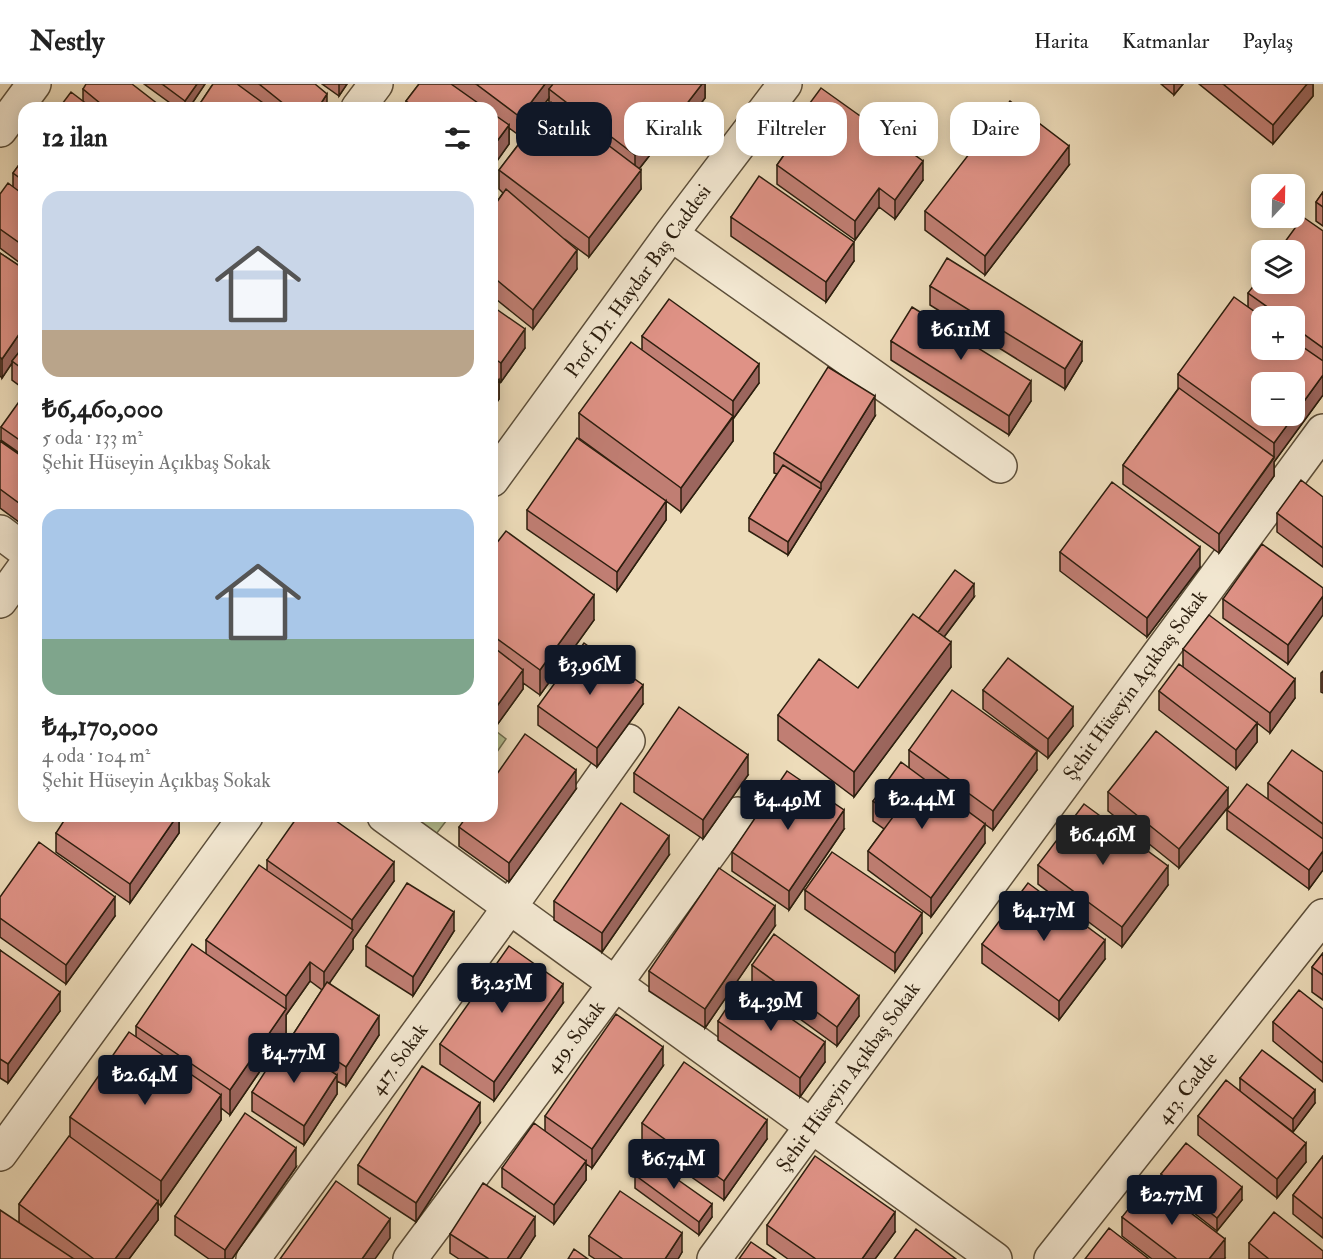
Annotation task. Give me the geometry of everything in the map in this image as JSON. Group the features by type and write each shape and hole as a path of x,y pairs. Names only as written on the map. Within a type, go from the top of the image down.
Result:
{"street":[{"path":"21,102 34,84"},
{"path":"362,102 376,84"},
{"name":"Prof. Dr. Haydar Baş Caddesi","path":"498,472 671,234 784,84"},
{"path":"0,130 18,106"},
{"path":"671,234 1000,466"},
{"name":"Şehit Hüseyin Açıkbaş Sokak","path":"714,1259 1323,431"},
{"path":"0,532 18,546"},
{"path":"0,601 18,576"},
{"name":"417. Sokak","path":"253,1259 628,741"},
{"name":"419. Sokak","path":"410,1259 615,984 738,814"},
{"path":"0,1154 242,822"},
{"path":"392,822 995,1259"},
{"name":"413. Cadde","path":"1051,1259 1323,916"}],"green space":[{"path":"498,733 506,739 498,750"},
{"path":"412,822 445,822 433,838"}],"building":[{"path":"86,84 132,84 155,102 99,102 83,89"},
{"path":"162,84 197,84 185,101"},
{"path":"213,84 237,84 262,102 201,102"},
{"path":"259,84 315,84 327,94 322,102 282,102"},
{"path":"419,84 451,84 476,102 407,102"},
{"path":"476,84 545,84 531,102 516,102 516,114"},
{"path":"553,84 702,84 688,102 624,102 624,147 612,137 612,102 566,102 549,89"},
{"path":"1223,84 1307,84 1273,125"},
{"path":"821,88 841,102 811,102"},
{"path":"71,92 84,102 64,102"},
{"path":"847,107 859,115 859,156 916,156 923,161 895,200 879,188 855,221 777,165 783,156 847,156"},
{"path":"498,117 509,125 498,140"},
{"path":"1040,124 1069,146 985,256 925,211 968,156 1040,156"},
{"path":"516,148 516,156 612,156 612,148 641,170 589,238 499,170"},
{"path":"18,166 18,177 13,173"},
{"path":"759,176 854,242 826,282 731,217"},
{"path":"8,183 18,190 18,242 0,229 0,194"},
{"path":"506,189 577,250 533,310 498,281 498,200"},
{"path":"1323,192 1323,207 1316,202"},
{"path":"1305,218 1323,231 1323,348 1305,335 1305,306 1266,306 1248,293 1251,289 1251,294 1305,294 1305,240 1286,240 1295,228 1305,228"},
{"path":"0,253 18,265 18,336 2,359 0,357"},
{"path":"947,258 1082,342 1065,369 930,286"},
{"path":"1234,297 1251,309 1251,360 1305,360 1305,349 1323,361 1323,375 1305,400 1305,372 1251,372 1251,426 1287,426 1274,443 1178,374"},
{"path":"669,299 759,364 733,401 642,336"},
{"path":"912,307 1031,381 1009,416 891,341"},
{"path":"498,310 525,329 501,363 498,361"},
{"path":"631,342 733,416 681,488 579,413"},
{"path":"18,354 18,366 12,361"},
{"path":"828,367 875,396 821,483 774,453"},
{"path":"1179,388 1274,457 1219,534 1123,465"},
{"path":"18,403 18,439 1,427"},
{"path":"577,438 666,501 617,572 527,510"},
{"path":"0,441 18,454 18,502 0,489"},
{"path":"783,465 821,489 788,542 749,518"},
{"path":"1301,480 1323,497 1323,548 1277,513"},
{"path":"1112,482 1200,547 1147,618 1060,552"},
{"path":"506,531 594,595 540,670 498,639 498,541"},
{"path":"1262,544 1323,588 1323,596 1288,645 1223,599"},
{"path":"955,570 974,584 938,632 919,618"},
{"path":"913,614 951,642 854,772 778,715 819,659 858,688"},
{"path":"1209,615 1295,679 1270,713 1183,649"},
{"path":"584,643 643,685 597,748 538,706"},
{"path":"498,651 523,670 498,705"},
{"path":"1008,658 1073,707 1048,739 983,690"},
{"path":"1179,664 1257,723 1236,750 1159,691"},
{"path":"952,690 1037,751 993,811 909,750"},
{"path":"679,707 748,755 703,820 634,773"},
{"path":"1156,731 1228,788 1179,849 1108,792"},
{"path":"525,734 576,770 509,863 459,827 463,822 498,822 498,772"},
{"path":"1292,750 1323,772 1323,824 1268,783"},
{"path":"901,762 985,824 931,898 868,851 893,817 873,801"},
{"path":"787,771 844,810 789,891 732,852"},
{"path":"1247,784 1323,839 1323,851 1309,870 1227,810"},
{"path":"621,803 669,836 602,933 554,901"},
{"path":"1084,804 1168,866 1122,927 1038,865"},
{"path":"63,822 173,822 130,884 56,833"},
{"path":"294,822 337,822 394,862 352,920 267,860"},
{"path":"39,842 115,897 66,965 0,918 0,897"},
{"path":"832,852 922,913 895,953 805,890"},
{"path":"259,865 353,930 324,972 310,962 286,996 206,940"},
{"path":"719,868 775,906 705,1009 649,971"},
{"path":"407,883 454,912 413,977 366,946"},
{"path":"1028,883 1105,940 1059,1001 982,944"},
{"path":"774,934 859,996 837,1027 752,965"},
{"path":"192,944 286,1009 230,1090 136,1026"},
{"path":"509,946 563,984 494,1082 440,1044"},
{"path":"0,950 60,992 8,1064 0,1059"},
{"path":"1323,953 1323,975 1312,967"},
{"path":"327,982 379,1016 346,1067 294,1033"},
{"path":"742,985 825,1042 800,1078 718,1021"},
{"path":"1299,990 1323,1009 1323,1063 1273,1022"},
{"path":"616,1014 663,1047 592,1149 545,1116"},
{"path":"129,1032 221,1095 161,1181 70,1117"},
{"path":"285,1041 337,1075 304,1126 252,1092"},
{"path":"1262,1050 1315,1090 1293,1119 1240,1078"},
{"path":"684,1062 767,1120 724,1181 642,1123"},
{"path":"422,1066 480,1103 416,1203 358,1165"},
{"path":"1226,1080 1306,1143 1277,1179 1198,1116"},
{"path":"245,1113 296,1148 225,1250 175,1216"},
{"path":"534,1123 586,1161 554,1205 502,1168"},
{"path":"69,1136 158,1201 115,1259 94,1259 19,1204"},
{"path":"1186,1143 1242,1187 1217,1218 1161,1174"},
{"path":"815,1156 895,1212 862,1259 816,1259 767,1225"},
{"path":"1323,1156 1323,1219 1293,1195"},
{"path":"647,1158 712,1204 699,1222 635,1175"},
{"path":"336,1181 390,1219 362,1259 280,1259"},
{"path":"1150,1182 1225,1239 1209,1259 1177,1259 1122,1217"},
{"path":"483,1183 535,1217 507,1259 489,1259 450,1234"},
{"path":"620,1191 682,1233 665,1259 623,1259 589,1236"},
{"path":"0,1210 74,1259 0,1259"},
{"path":"1274,1212 1323,1251 1323,1259 1269,1259 1249,1243"},
{"path":"1109,1228 1149,1259 1085,1259"},
{"path":"916,1229 956,1259 894,1259"},
{"path":"751,1242 776,1259 739,1259"},
{"path":"574,1249 588,1259 568,1259"}]}
